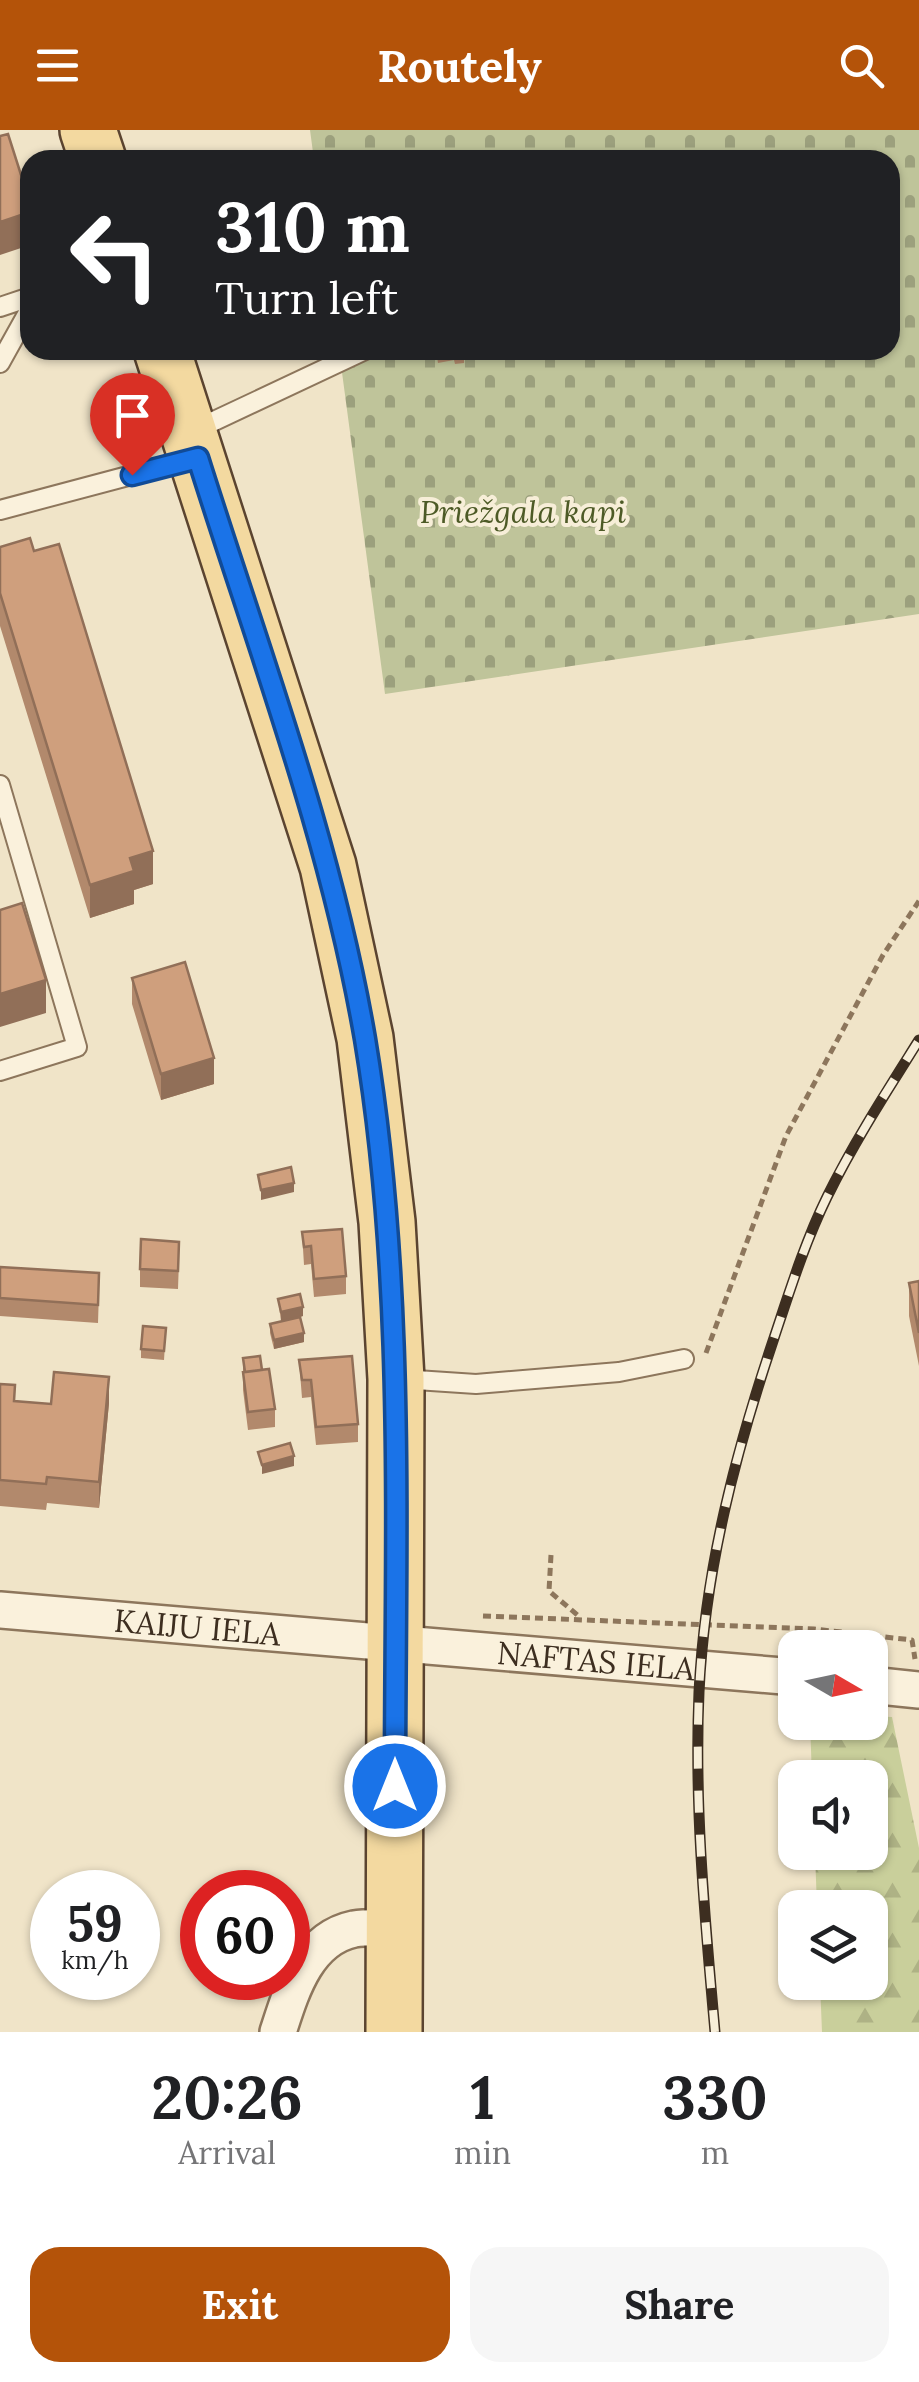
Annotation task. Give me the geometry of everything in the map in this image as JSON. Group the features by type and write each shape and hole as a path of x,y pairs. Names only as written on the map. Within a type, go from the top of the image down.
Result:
{"main road":[{"path":"165,360 328,866 364,1038 388,1222 396,1379 394,2032"}],"street":[{"name":"KAIJU IELA","path":"0,1610 395,1644"},
{"name":"NAFTAS IELA","path":"395,1644 778,1676"},
{"path":"888,1684 918,1681"},
{"path":"278,2032 291,1992 313,1953 354,1929 394,1928"}],"lane":[{"path":"0,340 19,334"},
{"path":"0,363 19,334"},
{"path":"0,510 194,445 347,360"},
{"path":"0,785 77,1047 0,1071"},
{"path":"396,1379 476,1384 619,1372 684,1359"}],"path":[{"path":"684,1359 705,1354 786,1136 883,955 919,900"},
{"path":"551,1556 550,1591 584,1620"},
{"path":"468,1615 814,1628 912,1640 918,1681"}],"green space":[{"name":"Priežgala kapi","path":"310,130 919,130 919,614 385,694 340,360 900,360 900,150 313,150"},
{"path":"888,1717 892,1717 919,1848 919,2032 822,2032 821,2000 888,2000 888,1890 816,1890 816,1870 888,1870 888,1760 811,1760 811,1740 888,1740"}],"building":[{"path":"8,134 20,172 20,215 0,222 0,136"},
{"path":"30,538 34,551 59,544 153,851 130,858 134,871 90,885 0,593 0,547"},
{"path":"22,903 46,980 0,994 0,910"},
{"path":"185,962 214,1058 161,1074 132,978"},
{"path":"291,1167 294,1183 261,1190 258,1175"},
{"path":"342,1229 346,1276 314,1279 311,1246 304,1247 302,1232"},
{"path":"141,1239 179,1242 178,1271 140,1269"},
{"path":"0,1267 99,1273 98,1305 0,1298"},
{"path":"919,1281 919,1333 909,1283"},
{"path":"300,1294 303,1307 281,1312 278,1299"},
{"path":"300,1317 304,1333 274,1340 270,1324"},
{"path":"143,1326 166,1328 164,1351 141,1349"},
{"path":"260,1356 262,1370 245,1372 243,1358"},
{"path":"352,1356 358,1424 316,1427 311,1380 302,1380 299,1360"},
{"path":"269,1369 275,1409 248,1412 243,1372"},
{"path":"54,1372 109,1377 99,1482 47,1477 46,1484 0,1480 0,1384 15,1385 14,1401 51,1404"},
{"path":"290,1443 294,1456 262,1465 258,1452"}],"railway":[{"path":"715,2032 701,1862 698,1735 702,1646 724,1512 760,1381 812,1231 848,1156 919,1040"}],"route":[{"path":"132,475 198,458 328,866 364,1038 388,1222 396,1379 395,1786"}]}
